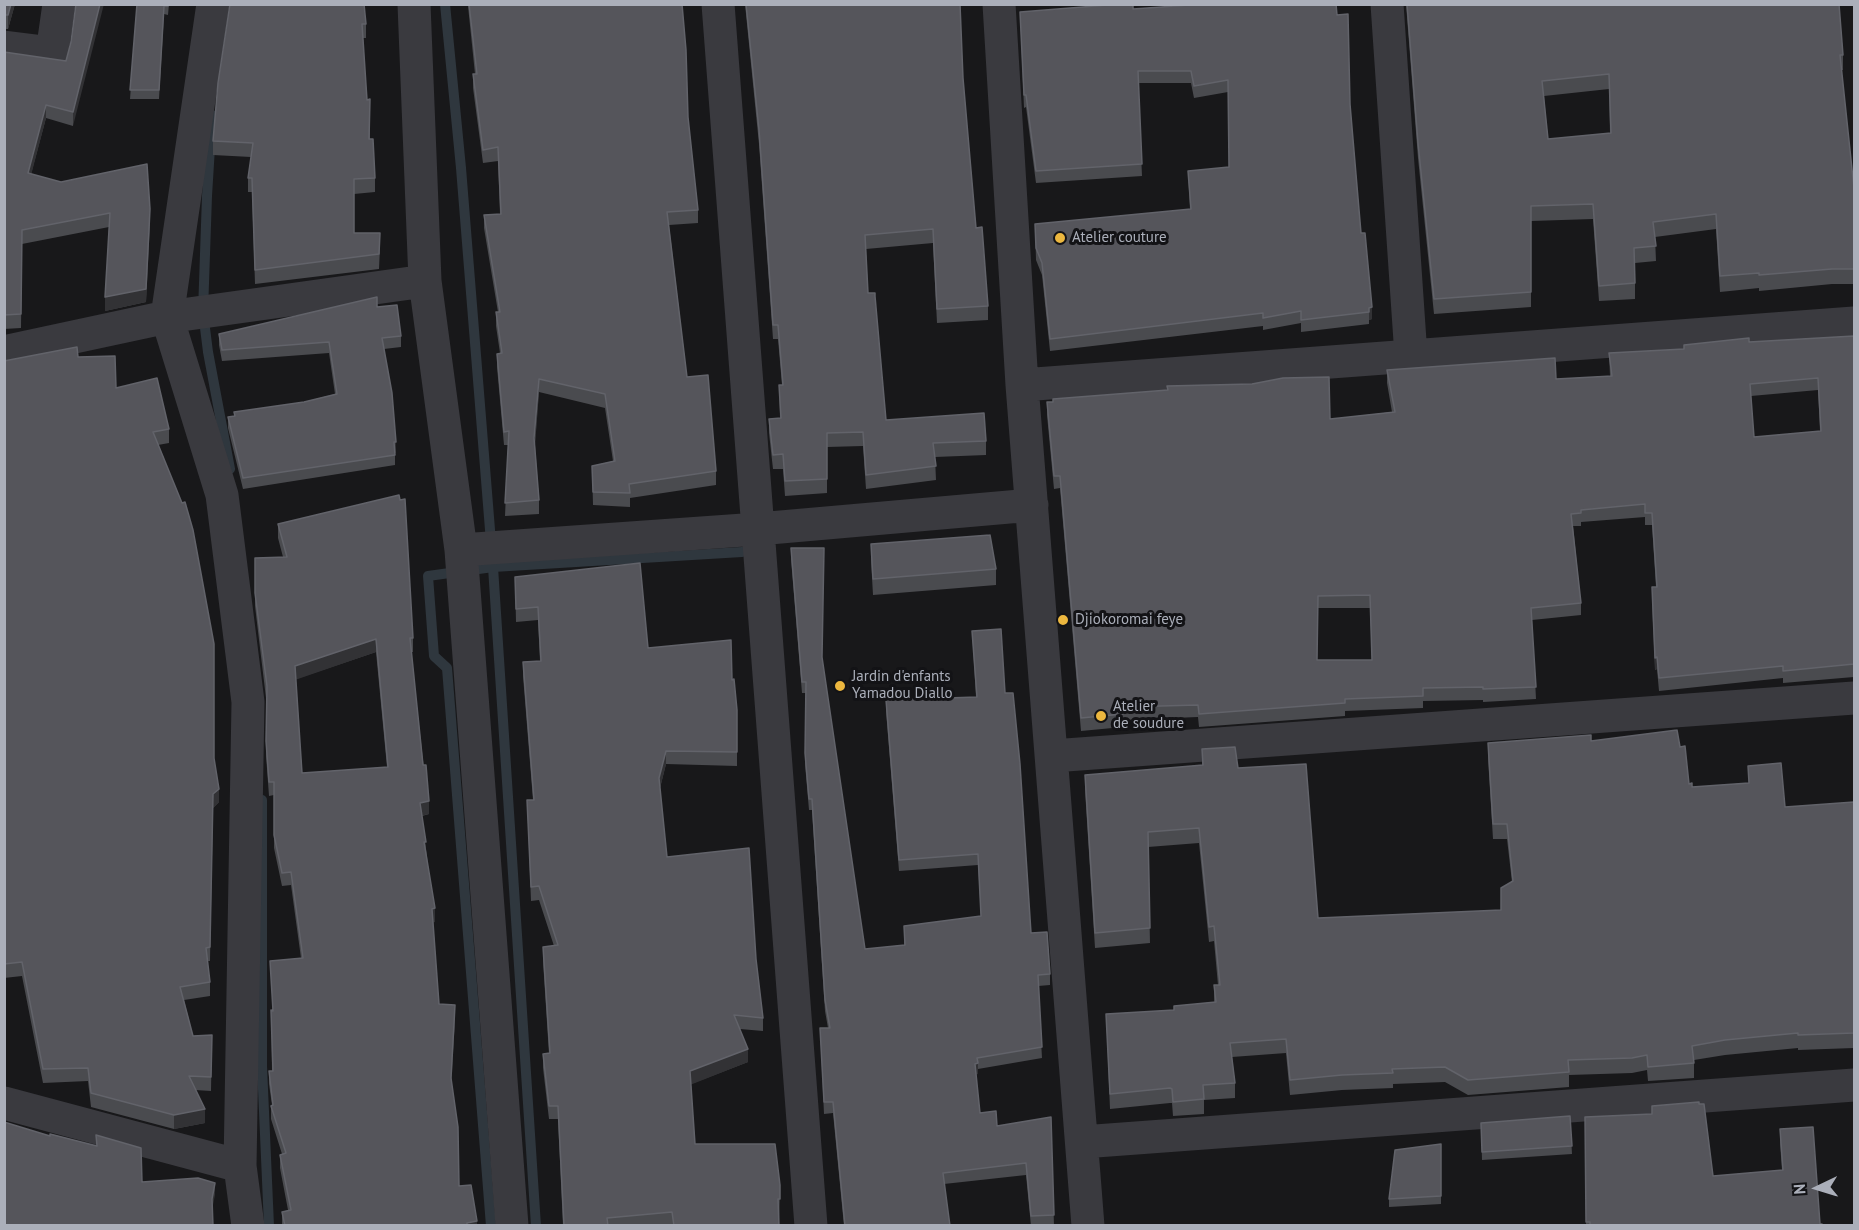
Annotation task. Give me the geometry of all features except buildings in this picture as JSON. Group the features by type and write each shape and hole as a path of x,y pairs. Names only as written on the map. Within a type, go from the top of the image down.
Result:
{"street":[{"path":"4,47 51,52 59,4"},
{"path":"213,4 167,317 222,495 248,702 240,1166 249,1226"},
{"path":"414,4 425,281 461,550 512,1226"},
{"path":"718,4 811,1226"},
{"path":"999,4 1022,385 1088,1226"},
{"path":"1387,4 1411,356"},
{"path":"4,352 167,317 425,281"},
{"path":"1022,385 1854,323"},
{"path":"461,550 758,529 1032,505"},
{"path":"1052,756 1854,698"},
{"path":"1082,1142 1854,1085"},
{"path":"4,1103 240,1166"}],"waterway":[{"path":"445,4 461,168 493,567 536,1226"},
{"path":"212,115 203,312 208,352 230,469"},
{"path":"491,1226 447,668 434,656 428,576 493,567 742,552"},
{"path":"262,800 262,1066 269,1226"}],"place":[{"name":"Atelier couture","path":"1060,238"},
{"name":"Djiokoromai feye","path":"1063,620"},
{"name":"Jardin d'enfants Yamadou Diallo","path":"840,686"},
{"name":"Atelier de soudure","path":"1101,716"}]}
